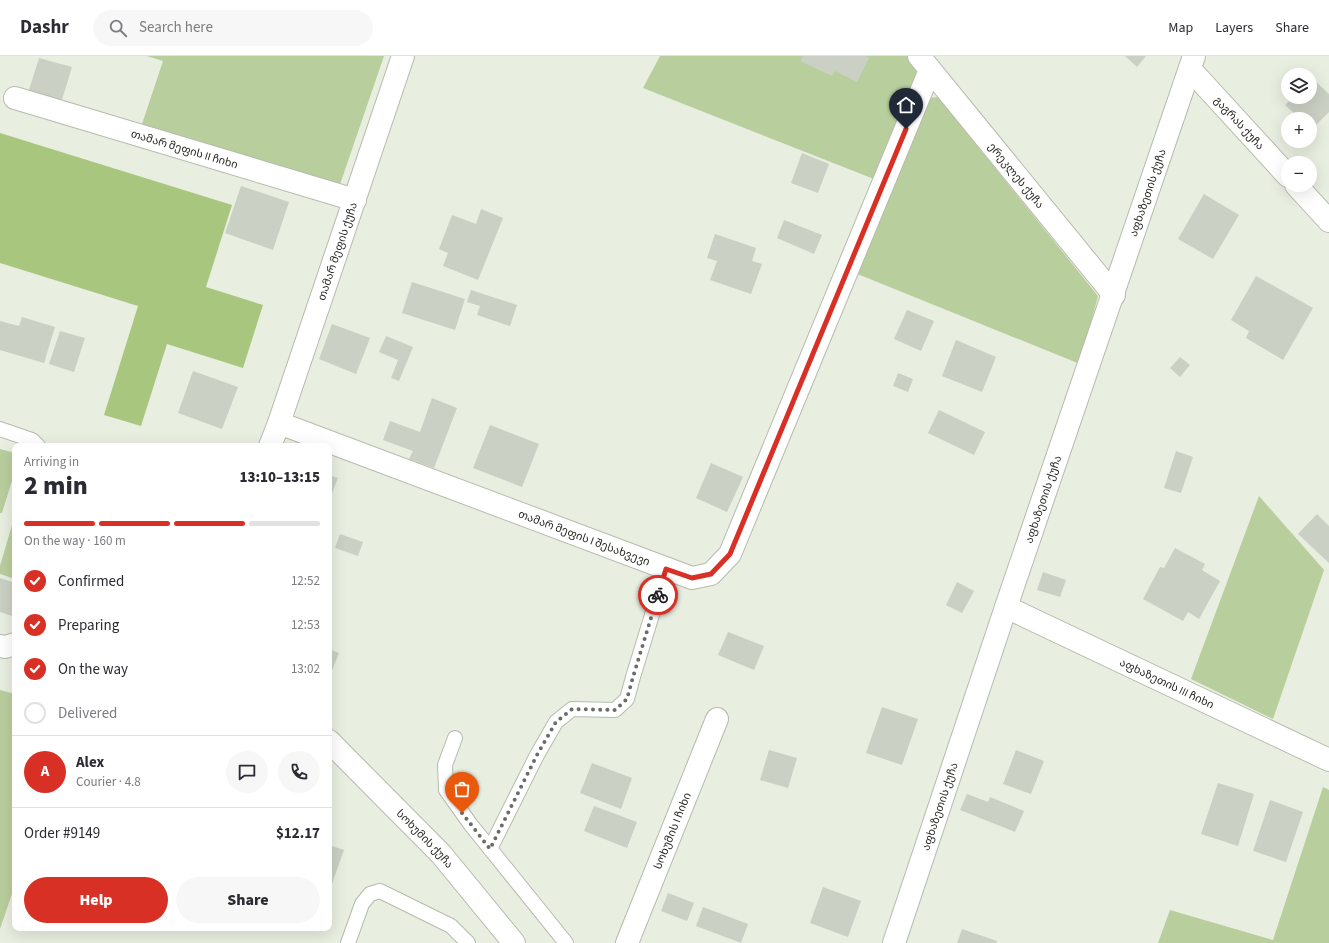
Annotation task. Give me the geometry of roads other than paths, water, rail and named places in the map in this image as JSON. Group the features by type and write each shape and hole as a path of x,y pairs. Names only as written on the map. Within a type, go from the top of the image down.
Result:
{"street":[{"name":"თამარ მეფის ქუჩა","path":"271,443 403,56"},
{"name":"გაგრას ქუჩა","path":"1192,62 1281,168"},
{"name":"აფხაზეთის ქუჩა","path":"894,943 1006,607 1114,295 1192,62"},
{"name":"ერეკლეს ქუჩა","path":"925,63 1114,295"},
{"name":"თამარ მეფის I შესახვევი","path":"279,422 666,569 692,578 711,574 730,554 925,63"},
{"name":"თამარ მეფის II ჩიხი","path":"15,98 355,200"},
{"path":"1302,192 1329,221"},
{"name":"აფხაზეთის III ჩიხი","path":"1006,607 1329,760"},
{"path":"0,646 5,647 12,645"},
{"name":"სოხუმის I ჩიხი","path":"627,943 717,718"},
{"name":"სოხუმის ქუჩა","path":"332,744 441,854 514,943"}],"lane":[{"path":"0,429 32,440 35,443"},
{"path":"490,849 537,755 556,722 572,709 615,710 627,699 666,569"},
{"path":"455,738 445,765 446,790 471,825 566,943"},
{"path":"348,943 362,904 370,894 380,891 451,926 468,943"}]}
